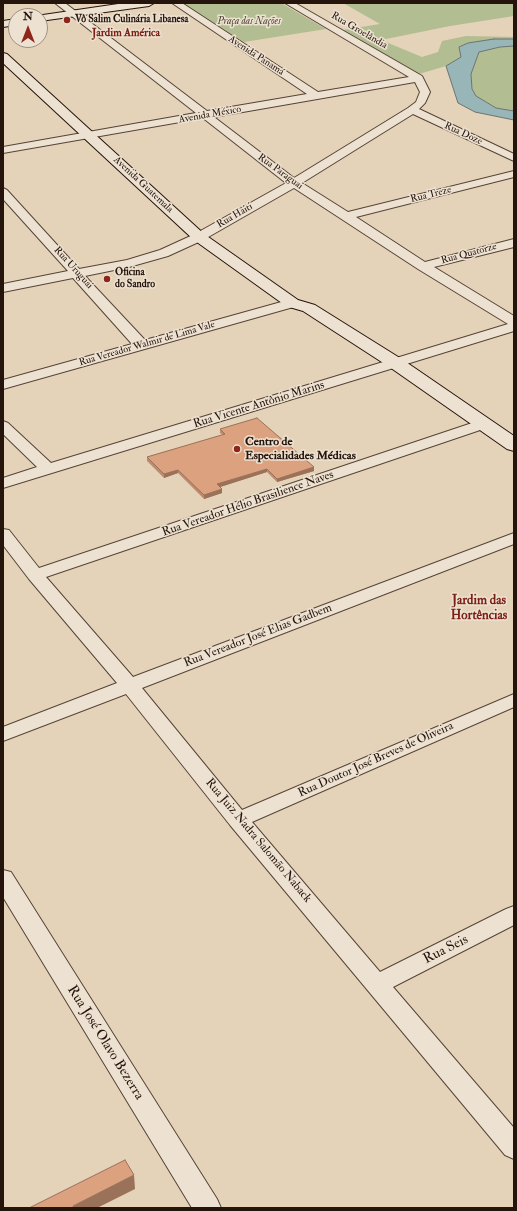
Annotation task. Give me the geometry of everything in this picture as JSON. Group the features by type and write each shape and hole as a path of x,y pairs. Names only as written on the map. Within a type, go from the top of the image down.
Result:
{"street":[{"name":"Rua Paraguai","path":"59,3 294,183 423,266 514,322"},
{"path":"48,17 149,3"},
{"name":"Avenida Panamá","path":"176,3 317,96"},
{"name":"Rua Groelândia","path":"289,3 418,78"},
{"name":"Avenida Guatemala","path":"3,56 199,237 292,303 298,311 390,366 477,426"},
{"name":"Avenida México","path":"3,150 206,116 418,78"},
{"name":"Rua Haiti","path":"3,288 129,263 164,253 199,237 294,183 412,110 420,103 425,92 418,78"},
{"name":"Rua Doze","path":"412,110 514,158"},
{"name":"Rua Treze","path":"347,216 514,174"},
{"name":"Rua Uruguai","path":"3,192 142,345"},
{"name":"Rua Quatorze","path":"423,266 514,242"},
{"name":"Rua Vereador Walmir de Lima Vale","path":"3,385 292,303"},
{"name":"Rua Vicente Antônio Marins","path":"3,483 514,327"},
{"path":"3,426 48,469"},
{"path":"477,426 514,445"},
{"path":"477,426 514,460"},
{"name":"Rua Vereador Hélio Brasilience Naves","path":"35,575 477,426"},
{"name":"Rua Juiz Nadra Salomão Naback","path":"3,534 35,575 129,685 238,820 378,984 514,1147"},
{"name":"Rua Vereador José Elias Gadbem","path":"3,734 514,538"},
{"name":"Rua Doutor José Breves de Oliveira","path":"238,820 514,700"},
{"name":"Rua José Olavo Bezerra","path":"3,878 207,1208"},
{"name":"Rua Seis","path":"378,984 514,915"}],"green space":[{"name":"Praça das Nações","path":"183,3 281,3 326,29 244,42"},
{"path":"343,3 514,3 514,16 450,26 381,40 422,57 438,52 442,41 466,36 514,37 514,39 494,39 459,47 461,57 446,66 419,74 343,30 380,24"},
{"path":"514,46 514,111 496,108 475,96 472,89 471,74 479,52 500,47"}],"water":[{"path":"494,39 514,39 514,46 500,47 479,52 471,74 472,89 476,96 496,108 514,111 514,120 475,112 458,103 446,66 461,57 459,47 468,43"}],"building":[{"name":"Centro de Especialidades Médicas","path":"257,418 314,467 277,479 267,469 217,484 222,489 204,495 178,470 164,474 147,457 225,434 220,429"},
{"path":"125,1160 134,1175 73,1206 74,1208 29,1208"}],"place":[{"name":"Vô Salim Culinária Libanesa","path":"67,20"},
{"name":"Oficina do Sandro","path":"107,279"},
{"name":"Centro de Especialidades Médicas","path":"237,449"}],"district":[{"name":"Jardim América","path":"126,34"},
{"name":"Jardim das Hortências","path":"479,608"}]}
